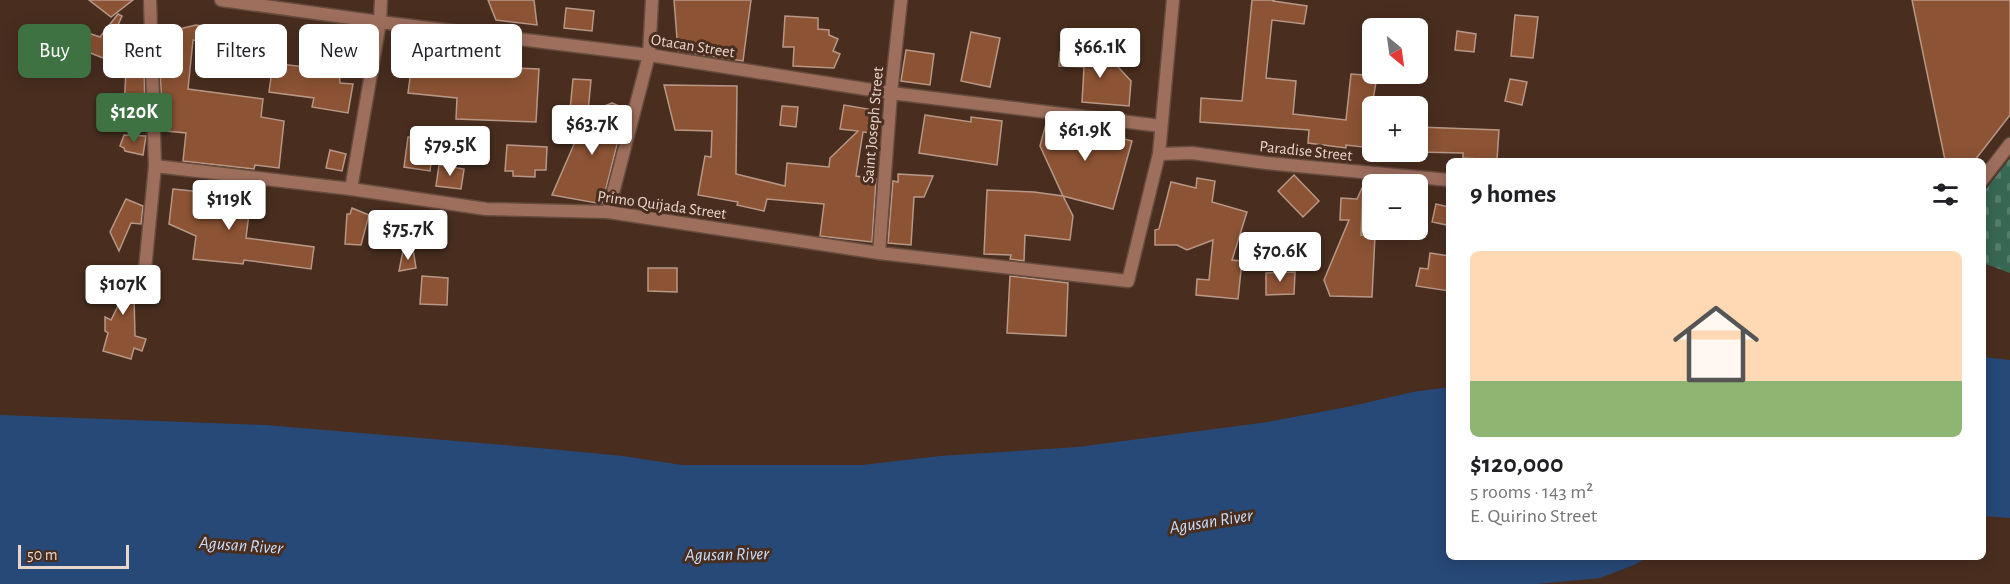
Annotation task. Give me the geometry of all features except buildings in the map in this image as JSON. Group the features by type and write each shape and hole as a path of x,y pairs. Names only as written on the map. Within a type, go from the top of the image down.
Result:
{"street":[{"path":"143,290 154,166 150,0"},
{"name":"Otacan Street","path":"220,0 649,55 891,93 1161,126"},
{"path":"351,189 380,22 381,0"},
{"path":"608,212 649,55 652,0"},
{"name":"Saint Joseph Street","path":"879,253 891,93 901,0"},
{"path":"1159,154 1173,0"},
{"path":"1986,175 2010,144"},
{"name":"Paradise Street","path":"1159,154 1192,153 1266,163 1446,180"},
{"name":"Primo Quijada Street","path":"154,166 351,189 486,209 608,212 879,253 1128,281 1159,154"}],"green space":[{"path":"2010,158 2010,273 1986,264 1986,189"}],"water":[{"path":"1986,357 2010,360 2010,518 1986,516"},
{"name":"Agusan River","path":"1446,387 1446,560 1643,560 1600,578 1537,584 0,584 0,415 265,425 623,456 682,465 862,465 940,456 1078,447 1268,422"}]}
